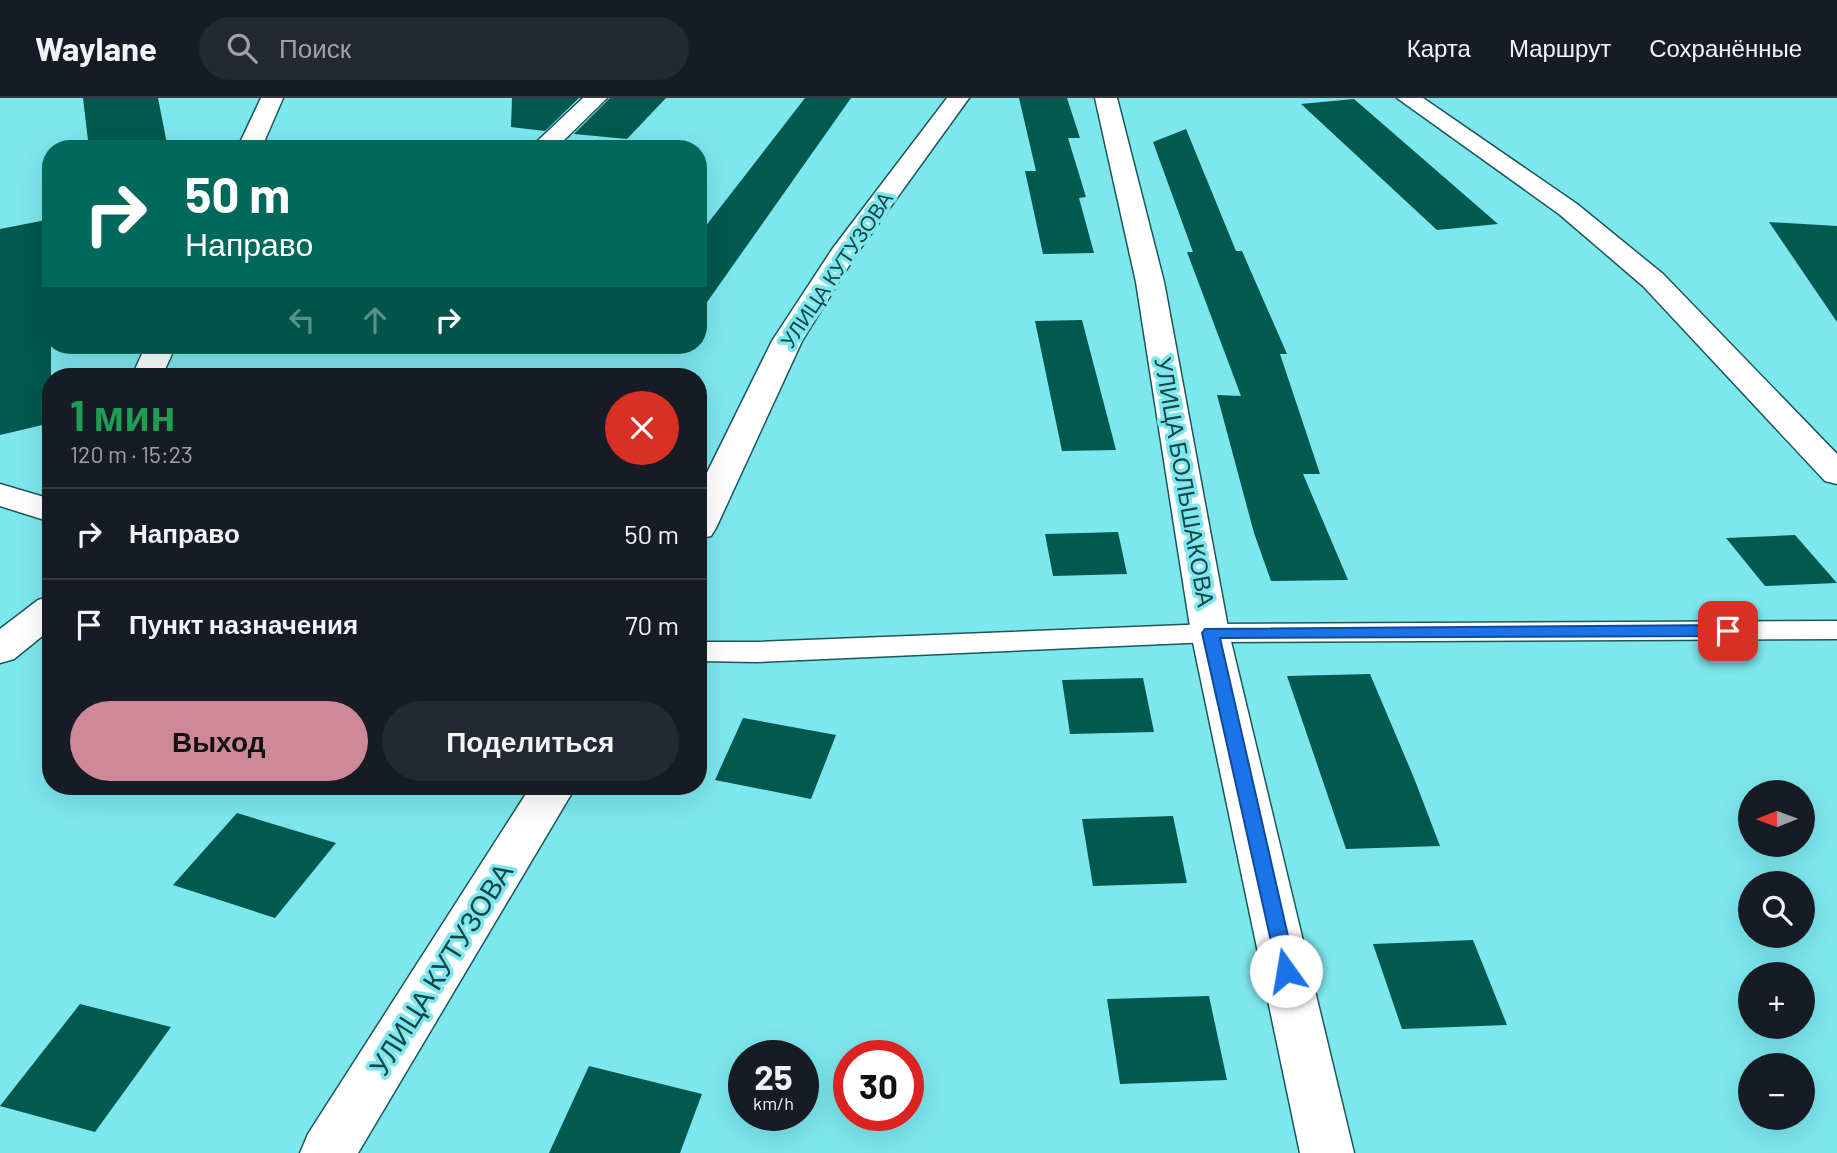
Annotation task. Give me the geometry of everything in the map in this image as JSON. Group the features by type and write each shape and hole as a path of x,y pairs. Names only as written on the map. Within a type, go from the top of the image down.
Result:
{"street":[{"path":"253,140 272,98"},
{"path":"551,140 596,98"},
{"name":"УЛИЦА КУТУЗОВА","path":"707,509 787,341 843,254 958,98"},
{"name":"УЛИЦА БОЛЬШАКОВА","path":"1106,98 1150,282 1210,633 1327,1153"},
{"path":"1408,98 1568,209 1653,280 1837,474"},
{"path":"0,495 42,508"},
{"path":"0,649 42,616"},
{"name":"УЛИЦА КУТУЗОВА","path":"327,1153 548,795"}],"lane":[{"path":"707,651 757,652 1210,633 1837,630"}],"building":[{"path":"83,98 158,98 166,140 88,140"},
{"path":"512,98 579,98 545,131 511,127"},
{"path":"610,98 666,98 627,139 574,134"},
{"path":"805,98 851,98 707,302 707,224"},
{"path":"1019,98 1067,98 1080,138 1068,138 1086,197 1079,198 1094,253 1043,254 1025,171 1036,171"},
{"path":"1354,99 1498,224 1437,230 1301,104"},
{"path":"1186,129 1236,251 1242,251 1287,354 1280,354 1320,474 1303,474 1348,580 1271,581 1254,533 1217,395 1241,396 1187,252 1193,252 1153,142"},
{"path":"42,221 42,354 51,354 51,368 42,368 42,425 0,435 0,229"},
{"path":"1769,222 1837,226 1837,322"},
{"path":"1082,320 1116,450 1062,451 1035,321"},
{"path":"1118,532 1127,574 1053,576 1045,534"},
{"path":"1795,535 1837,583 1765,586 1726,538"},
{"path":"1370,674 1440,846 1346,849 1287,676"},
{"path":"1143,678 1154,732 1070,734 1062,680"},
{"path":"743,718 836,735 811,799 715,780"},
{"path":"237,813 336,843 275,918 173,885"},
{"path":"1173,816 1187,883 1093,886 1082,819"},
{"path":"1473,940 1507,1025 1402,1029 1373,944"},
{"path":"1209,996 1227,1080 1120,1084 1107,999"},
{"path":"80,1004 171,1027 95,1132 0,1106"},
{"path":"589,1066 702,1094 680,1153 549,1153"}],"route":[{"path":"1286,971 1210,633 1728,631"}]}
